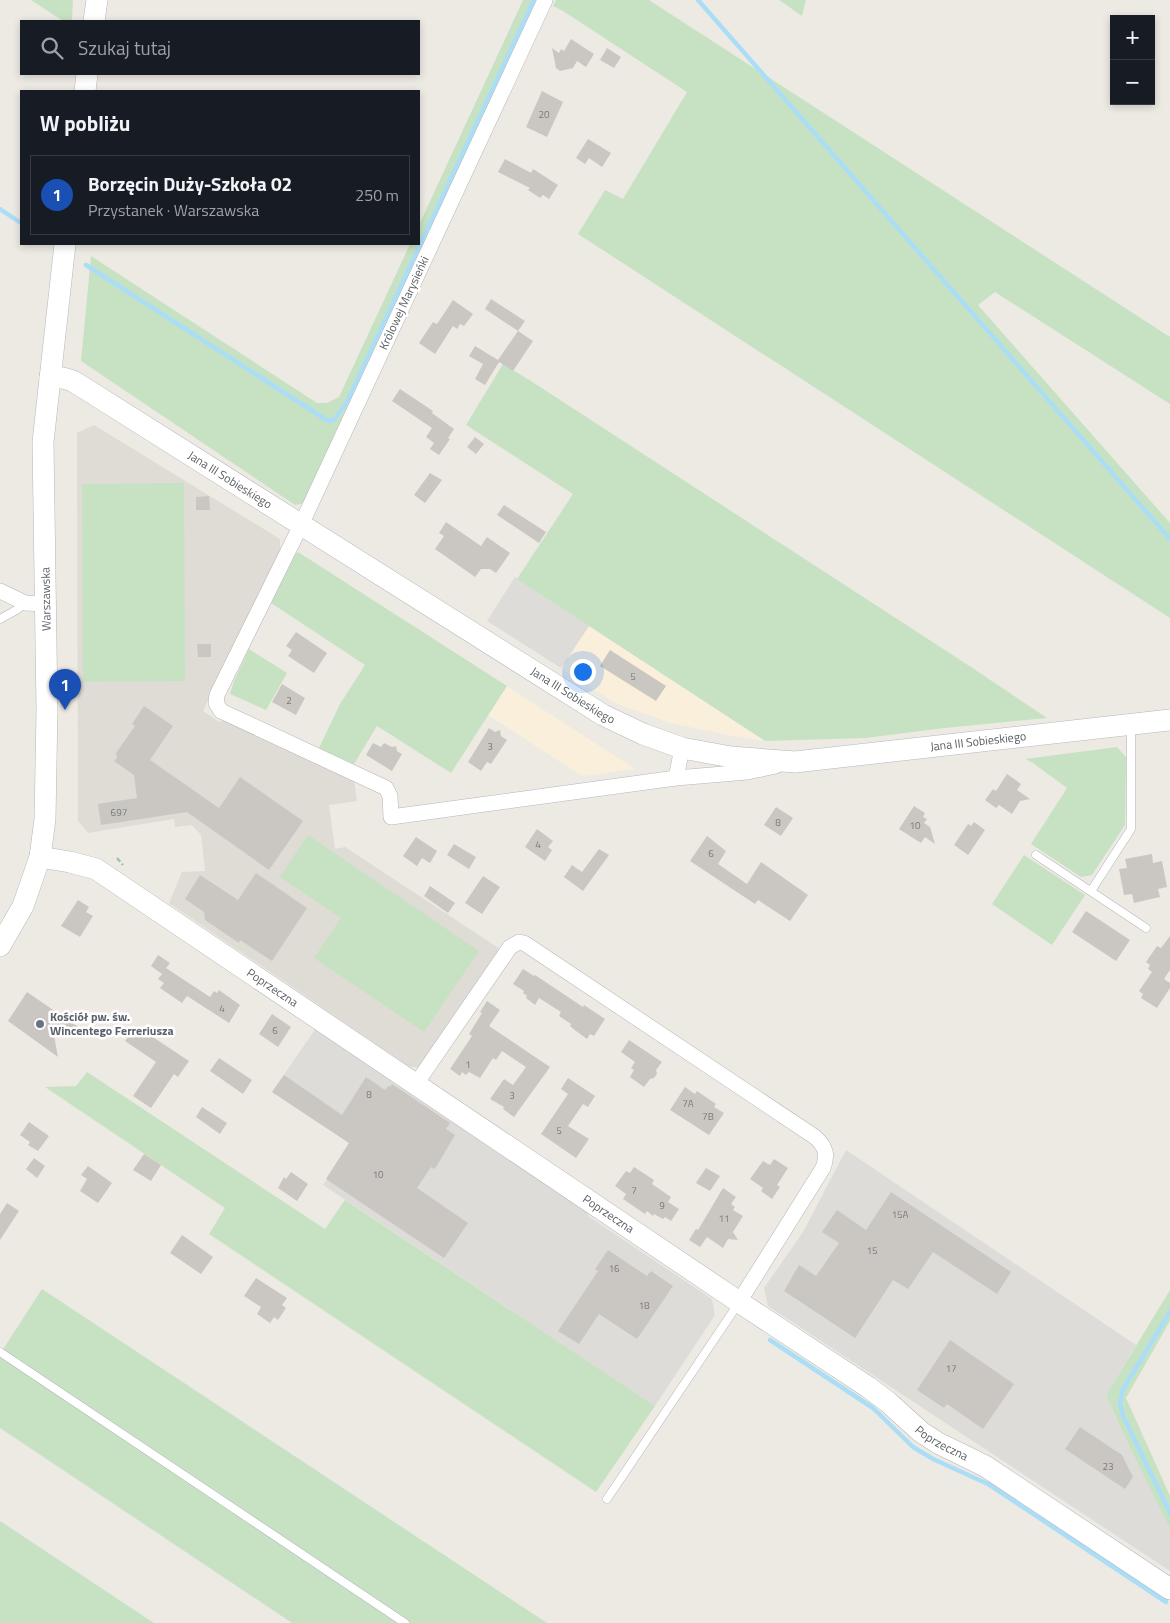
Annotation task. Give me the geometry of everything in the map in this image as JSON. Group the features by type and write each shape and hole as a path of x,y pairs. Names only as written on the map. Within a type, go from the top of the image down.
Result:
{"main road":[{"path":"94,20 96,0"},
{"path":"85,90 87,75"},
{"name":"Warszawska","path":"0,946 23,906 40,858 46,819 48,763 43,442 65,245"},
{"name":"Jana III Sobieskiego","path":"50,377 73,380 604,715 643,734 682,748 731,757 795,762 1170,720"},
{"name":"Poprzeczna","path":"40,858 96,868 738,1302 868,1387 888,1402 921,1432 938,1443 986,1466 1170,1589"}],"street":[{"name":"Królowej Marysieńki","path":"546,0 302,525 217,695 216,703 221,710 386,788 390,796 391,817 676,778"},
{"path":"0,591 25,603 46,604"},
{"path":"682,748 676,778 747,772 795,762"},
{"path":"416,1084 510,947 519,942 524,943 816,1137 825,1149 827,1158 823,1168 738,1302"}],"lane":[{"path":"0,619 25,603"},
{"path":"1091,892 1131,829 1131,724"},
{"path":"1036,855 1146,928"},
{"path":"607,1499 738,1302"},
{"path":"0,1352 405,1623"}],"shaded area":[{"path":"94,425 280,539 280,551 203,711 219,722 224,720 354,779 357,801 329,805 335,849 345,847 500,949 420,1067 410,1067 169,903 182,872 205,871 201,835 192,825 175,827 174,819 88,833 78,821 77,433"},
{"path":"515,577 589,626 561,668 487,621"},
{"path":"589,626 765,741 670,723 615,703 561,668"},
{"path":"507,686 635,769 582,776 488,715"},
{"path":"316,1028 589,1213 588,1216 712,1299 715,1315 655,1406 323,1185 349,1143 272,1092"},
{"path":"846,1150 1136,1345 1106,1395 1170,1529 1170,1571 768,1306 764,1288 803,1232"}],"green space":[{"path":"31,0 73,0 72,20 61,20"},
{"path":"523,0 539,0 305,503 295,505 81,361 91,256 317,403 327,403 339,397 410,245 420,245 420,223"},
{"path":"556,0 649,0 1170,337 1170,404 995,292 978,305 1170,523 1170,618 578,234 605,190 623,199 687,92 553,6"},
{"path":"779,0 806,0 802,16"},
{"path":"503,364 1047,718 866,738 765,741 517,579 573,494 466,425"},
{"path":"184,483 185,681 83,682 82,484"},
{"path":"298,552 507,686 451,773 377,726 354,764 319,748 340,704 365,665 271,603 294,556"},
{"path":"249,649 287,673 266,710 230,694"},
{"path":"1117,747 1126,757 1125,825 1092,875 1081,877 1031,844 1067,788 1025,759"},
{"path":"308,835 479,951 424,1032 314,958 341,918 280,877"},
{"path":"1024,855 1085,895 1052,945 992,904"},
{"path":"87,1072 325,1229 345,1200 655,1406 596,1492 209,1234 225,1208 45,1087 76,1086"},
{"path":"42,1289 547,1623 292,1623 0,1428 0,1354"},
{"path":"1170,1290 1170,1321 1126,1398 1170,1496 1170,1529 1106,1395"},
{"path":"0,1521 154,1623 0,1623"}],"building":[{"path":"571,39 594,54 586,67 577,61 573,68 560,71 556,68 552,48 559,53 561,49 564,51"},
{"path":"607,48 621,57 614,68 600,60"},
{"path":"542,91 563,102 547,137 526,127"},
{"path":"588,139 611,153 602,167 589,158 585,164 576,158"},
{"path":"505,159 531,173 533,169 558,185 549,199 543,195 540,198 528,190 530,188 498,172"},
{"path":"491,299 525,321 518,331 485,309"},
{"path":"453,300 473,314 464,326 460,324 457,329 453,326 435,354 419,343 433,322 437,324"},
{"path":"518,331 533,341 513,371 499,362 485,385 475,379 483,364 469,356 475,346 498,360"},
{"path":"400,389 433,411 432,413 454,429 448,438 450,439 439,455 430,449 434,443 426,437 432,428 392,401"},
{"path":"475,437 484,444 476,454 467,447"},
{"path":"430,473 442,480 425,503 414,495"},
{"path":"209,496 210,510 196,510 196,497"},
{"path":"504,505 546,532 539,543 497,515"},
{"path":"446,522 481,546 487,537 510,553 496,573 490,569 481,569 475,577 435,549 444,536 439,533"},
{"path":"296,632 327,653 314,673 288,656 292,650 286,646"},
{"path":"197,644 211,644 211,657 198,657"},
{"path":"610,650 666,686 656,701 600,666"},
{"path":"282,684 305,698 296,715 272,702"},
{"path":"144,706 173,726 150,760 219,808 240,777 303,821 269,870 187,812 101,825 98,804 137,798 134,775 114,761 117,758 116,753 135,726 132,724"},
{"path":"489,728 495,732 500,730 501,736 507,740 491,764 487,762 481,771 468,762"},
{"path":"373,743 381,747 384,743 392,747 396,746 397,751 402,754 392,771 366,755"},
{"path":"1007,774 1021,784 1017,790 1030,799 1020,801 1012,814 999,805 996,808 985,800 993,789 996,791"},
{"path":"914,806 925,813 923,817 927,819 924,823 930,827 935,844 925,837 921,843 899,829"},
{"path":"776,807 793,818 781,836 764,825"},
{"path":"974,822 985,830 968,855 954,845 968,824 971,826"},
{"path":"537,829 553,841 548,847 552,850 545,861 525,847"},
{"path":"707,836 726,851 718,864 747,884 761,862 808,895 790,921 758,900 755,904 690,861"},
{"path":"416,837 437,851 430,863 422,858 417,866 403,856"},
{"path":"454,844 476,857 469,869 447,855"},
{"path":"599,849 609,855 583,891 564,877 572,865 582,872"},
{"path":"1152,854 1153,863 1162,861 1167,887 1158,889 1160,897 1134,903 1132,894 1124,895 1119,869 1127,868 1125,859"},
{"path":"256,873 307,908 272,961 240,940 239,943 205,920 204,912 185,899 200,875 238,900"},
{"path":"483,876 500,887 482,914 465,903"},
{"path":"430,886 455,903 448,913 424,896"},
{"path":"78,900 89,907 86,912 93,916 80,937 61,926"},
{"path":"1086,911 1130,940 1116,961 1072,932"},
{"path":"1170,936 1170,970 1164,979 1170,983 1170,988 1157,1008 1141,998 1143,994 1139,991 1152,972 1148,969 1150,965 1146,962 1157,946 1161,948"},
{"path":"158,955 170,963 166,968 210,997 214,991 217,993 219,990 240,1005 229,1023 187,996 182,1003 160,988 164,983 158,979 162,974 151,966"},
{"path":"523,969 605,1019 594,1036 590,1034 587,1039 559,1016 561,1012 539,998 535,1005 526,998 527,996 523,993 524,991 513,984"},
{"name":"Kościół pw. św. Wincentego Ferreriusza","path":"27,992 78,1027 53,1030 58,1057 8,1021"},
{"path":"487,1001 500,1010 489,1026 550,1067 514,1117 503,1109 504,1107 490,1099 504,1079 513,1085 526,1067 502,1051 496,1060 493,1058 480,1078 469,1072 466,1075 462,1072 460,1076 450,1069 472,1036 469,1034"},
{"path":"272,1014 291,1027 278,1047 259,1034"},
{"path":"136,1026 189,1061 178,1077 174,1074 151,1108 133,1096 156,1062 125,1041"},
{"path":"629,1040 662,1062 656,1070 657,1074 644,1087 630,1077 634,1070 631,1068 635,1062 621,1052"},
{"path":"219,1058 252,1080 243,1094 210,1071"},
{"path":"284,1075 342,1115 366,1077 385,1090 392,1084 450,1123 446,1129 455,1135 436,1167 434,1169 431,1167 417,1188 468,1223 444,1258 326,1179 349,1143 272,1092"},
{"path":"568,1078 595,1096 588,1107 583,1104 568,1126 589,1139 576,1158 541,1134 568,1094 561,1089"},
{"path":"685,1087 695,1094 697,1091 716,1104 714,1107 724,1113 709,1135 670,1110"},
{"path":"202,1107 227,1123 220,1134 196,1117"},
{"path":"29,1122 49,1136 38,1151 28,1145 30,1142 20,1135"},
{"path":"144,1154 161,1165 151,1181 133,1170"},
{"path":"34,1158 45,1166 37,1178 26,1169"},
{"path":"774,1159 788,1168 777,1185 780,1187 772,1199 761,1191 763,1188 750,1179 763,1161 770,1165"},
{"path":"88,1166 112,1183 98,1203 80,1191 87,1179 81,1175"},
{"path":"634,1167 654,1180 652,1184 671,1197 668,1202 679,1209 671,1221 665,1217 663,1219 654,1214 653,1216 647,1211 645,1214 623,1199 626,1194 615,1186 626,1171 630,1173"},
{"path":"706,1168 720,1176 710,1191 696,1183"},
{"path":"291,1172 308,1184 297,1201 278,1188 284,1177 286,1179"},
{"path":"723,1188 736,1197 731,1204 735,1207 733,1210 743,1216 733,1232 738,1240 728,1239 723,1248 707,1237 700,1247 689,1240 696,1229 698,1230"},
{"path":"891,1192 1011,1272 997,1294 933,1252 908,1289 893,1280 855,1338 784,1291 799,1265 816,1276 839,1243 822,1232 837,1210 866,1230"},
{"path":"7,1203 19,1211 0,1240 0,1214"},
{"path":"182,1235 213,1257 201,1274 170,1253"},
{"path":"608,1250 647,1276 651,1271 673,1286 637,1339 599,1314 579,1344 558,1331 598,1271 595,1269"},
{"path":"256,1278 287,1298 282,1305 286,1308 278,1320 274,1317 270,1323 257,1314 261,1307 244,1296"},
{"path":"950,1340 1014,1384 983,1429 947,1404 944,1408 917,1390"},
{"path":"1080,1427 1122,1455 1133,1477 1125,1489 1065,1449"}],"waterway":[{"path":"86,265 325,419 329,421 334,420 347,402 534,0"},
{"path":"698,0 1170,539"},
{"path":"0,209 20,222"},
{"path":"1170,1312 1123,1389 1120,1403 1123,1416 1170,1513"},
{"path":"770,1340 873,1408 913,1447 933,1459 988,1484 1166,1602"}],"place":[{"name":"Borzęcin Duży-Szkoła 02","path":"65,710"},
{"name":"Kościół pw. św. Wincentego Ferreriusza","path":"40,1024"}]}
